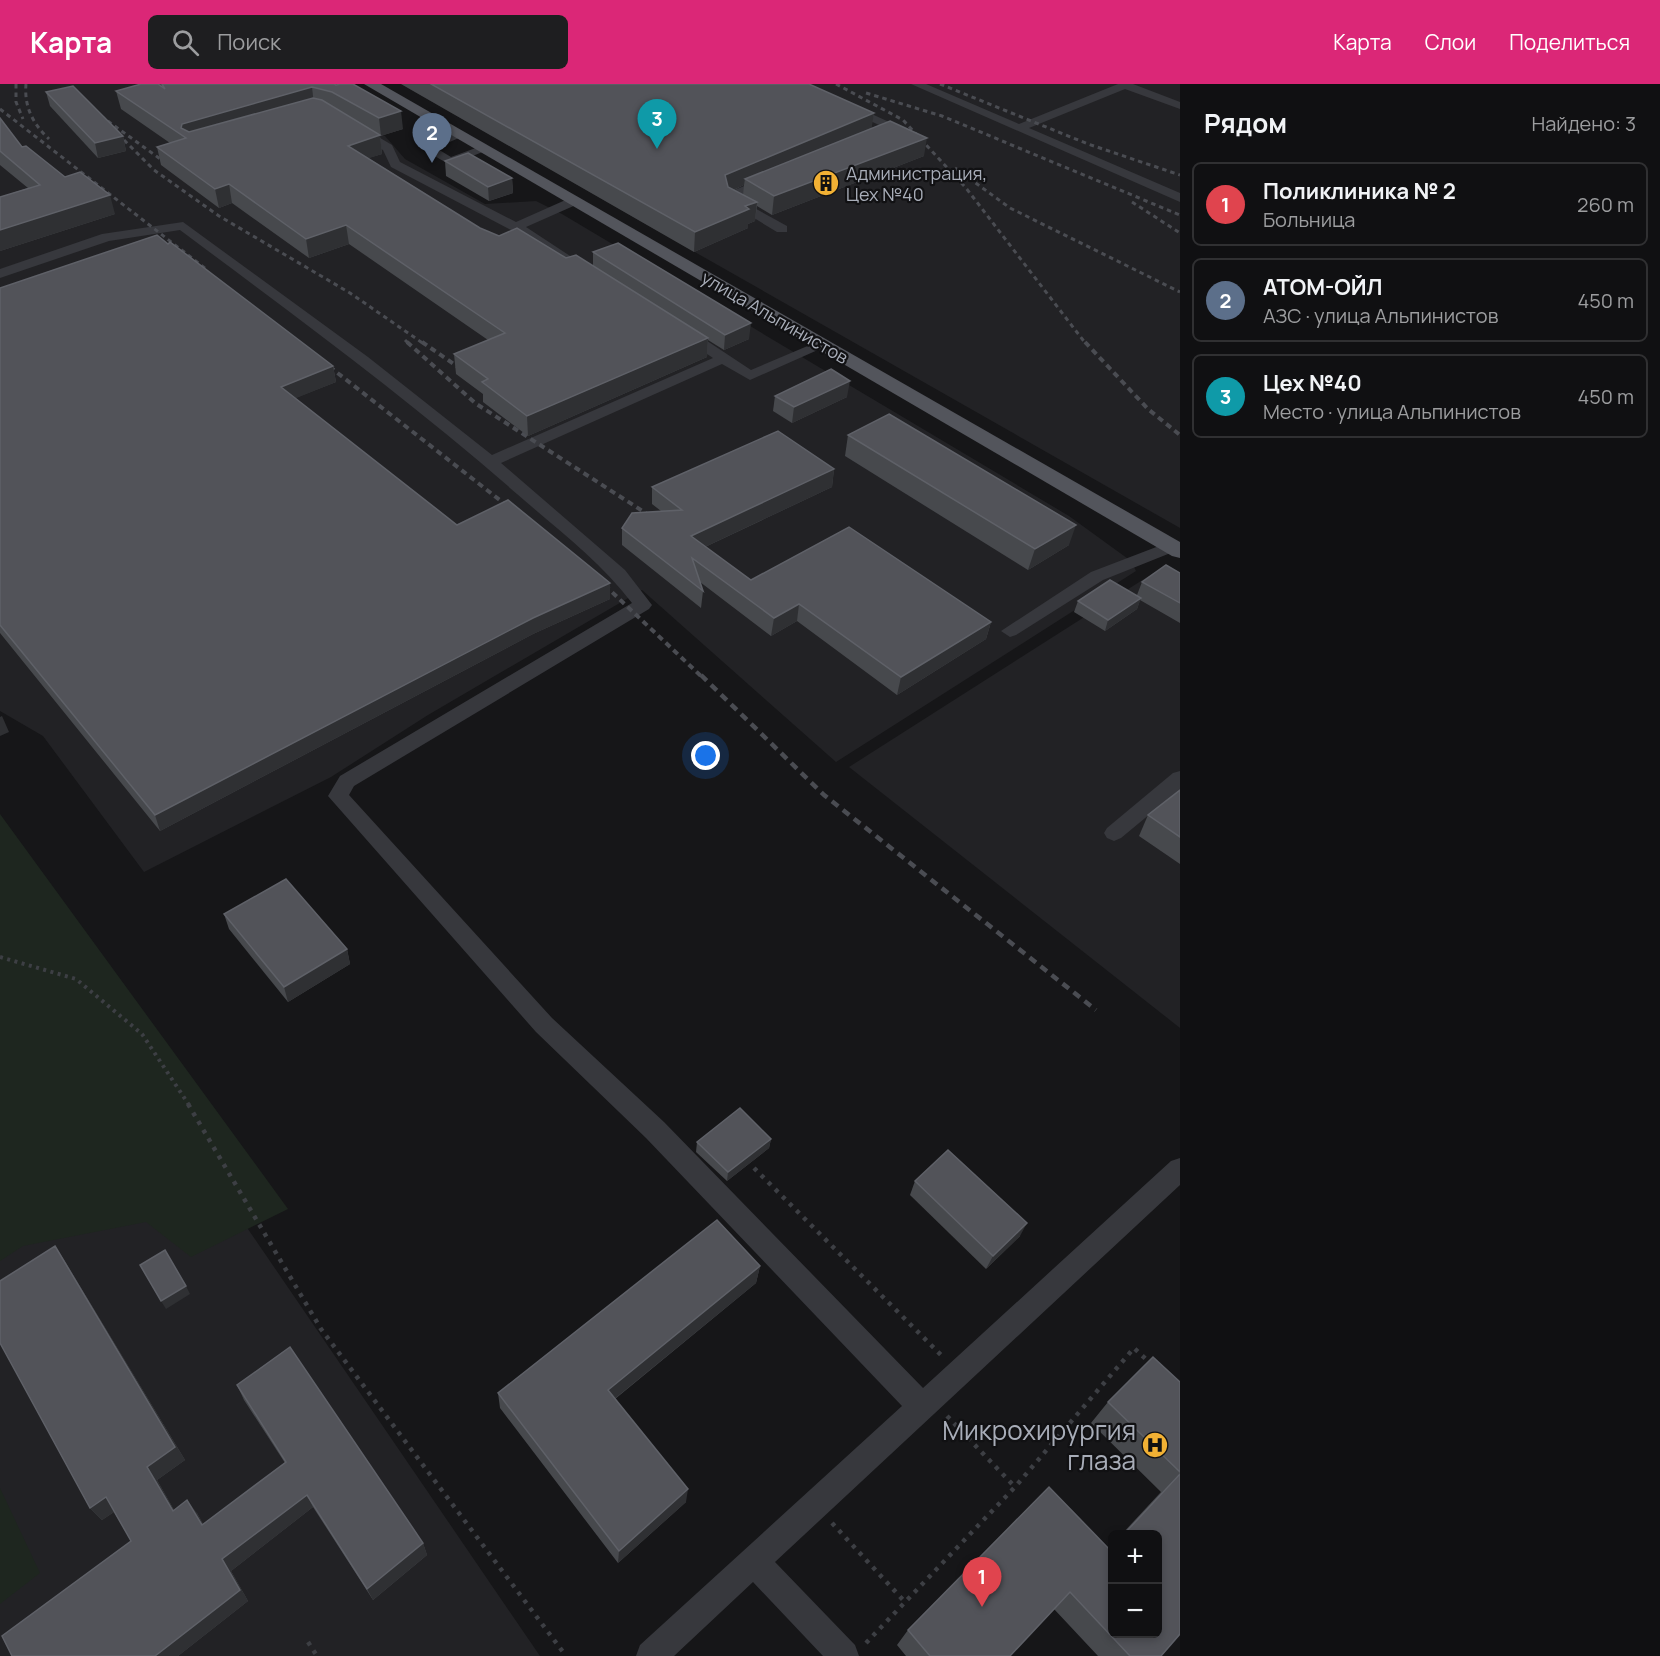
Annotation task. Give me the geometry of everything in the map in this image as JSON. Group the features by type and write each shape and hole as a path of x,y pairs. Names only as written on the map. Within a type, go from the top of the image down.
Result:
{"main road":[{"name":"улица Альпинистов","path":"371,84 1176,549"}],"street":[{"path":"797,84 883,123 888,131 861,144"},
{"path":"917,84 1180,198"},
{"path":"1019,128 1122,85 1141,86 1180,106"},
{"path":"348,125 388,148 395,164 516,227 605,283"},
{"path":"457,134 427,148 450,161 484,149"},
{"path":"782,175 731,196 732,201 782,229"},
{"path":"516,227 574,201"},
{"path":"0,274 107,237 183,226 363,360 490,462 619,574 643,605 346,782 338,796 544,1025 656,1131 926,1403"},
{"path":"675,327 750,376 822,345"},
{"path":"490,462 724,358"},
{"path":"1010,631 1097,576 1176,549"},
{"path":"1114,833 1180,778"},
{"path":"651,1656 1180,1169"},
{"path":"754,1563 852,1652"}],"path":[{"path":"0,957 76,979 142,1034 186,1100 321,1329 566,1656"},
{"path":"754,1168 957,1372"},
{"path":"852,1652 905,1602 1015,1487 1134,1348 1157,1369"},
{"path":"926,1403 1015,1487"},
{"path":"816,1505 905,1602"},
{"path":"308,1642 316,1656"}],"shaded area":[{"path":"0,84 233,84 313,95 385,136 405,159 485,204 536,201 562,214 1069,516 1131,561 1136,571 836,762 642,590 428,715 331,777 144,872 43,736 0,711"},
{"path":"401,84 1180,84 1180,528 628,214"},
{"path":"1155,572 1180,587 1180,1028 849,767"},
{"path":"0,814 288,1209 191,1257 146,1222 23,1246 0,1261"},
{"path":"114,1033 540,1656 0,1656 0,1101"},
{"path":"0,1488 40,1573 0,1604"}],"building":[{"path":"141,84 158,84 165,89 162,84 353,84 401,111 379,118 332,92 312,87 182,124 181,128 189,132 313,98 322,100 380,135 348,146 480,228 499,236 517,228 566,258 576,255 708,338 527,416 482,382 488,379 454,354 505,333 346,225 306,239 229,184 215,189 157,147 186,138 116,91"},
{"path":"431,84 809,84 874,113 725,175 728,187 757,202 745,206 749,209 695,232"},
{"path":"73,86 123,136 95,143 46,92"},
{"path":"0,118 22,147 26,146 65,177 80,172 110,195 0,230 0,197 40,185 0,151"},
{"path":"890,121 927,138 774,196 745,179"},
{"path":"468,153 512,178 488,187 445,161"},
{"path":"157,235 168,244 170,242 333,366 281,387 457,525 508,500 610,583 533,618 155,815 0,625 0,288"},
{"path":"618,243 751,323 725,335 593,252"},
{"path":"831,369 850,381 794,407 775,396"},
{"path":"889,414 1076,525 1035,549 848,435"},
{"path":"778,431 834,469 691,536 751,580 849,527 991,622 901,677 799,604 774,618 692,558 703,591 622,528 632,513 682,510 652,487"},
{"path":"1166,565 1180,573 1180,603 1142,582"},
{"path":"1110,580 1141,598 1108,620 1078,601"},
{"path":"1180,790 1180,837 1148,815"},
{"path":"286,879 347,949 284,987 224,914"},
{"path":"740,1108 771,1139 728,1172 697,1142"},
{"path":"948,1150 1027,1223 993,1256 915,1181"},
{"path":"717,1220 760,1266 608,1390 688,1489 619,1551 498,1393"},
{"path":"55,1246 175,1447 147,1467 173,1511 187,1500 202,1525 286,1462 237,1385 290,1347 423,1543 367,1589 307,1495 222,1559 240,1590 155,1656 12,1656 2,1636 131,1541 106,1497 90,1508 0,1343 0,1281"},
{"path":"165,1250 186,1286 161,1301 140,1265"},
{"path":"1153,1357 1180,1382 1180,1472 1108,1402"},
{"path":"1180,1474 1180,1634 1161,1656 1130,1656 1113,1638 1162,1638 1162,1530 1128,1530"},
{"path":"1049,1487 1108,1548 1108,1633 1070,1592 1010,1656 930,1656 908,1630"}],"railway":[{"path":"16,84 16,102 23,119"},
{"path":"26,84 28,108 38,127 49,139"},
{"path":"836,84 903,120 966,188 1086,344"},
{"path":"940,84 1088,144 1180,175"},
{"path":"866,93 942,116 1180,215"},
{"path":"0,109 206,269"},
{"path":"94,111 163,161"},
{"path":"112,128 154,170 219,216 350,293 424,344"},
{"path":"955,168 1010,208 1180,292"},
{"path":"1132,202 1180,233"},
{"path":"407,342 475,403 658,521"},
{"path":"422,342 458,367"},
{"path":"1085,342 1148,409 1180,435"},
{"path":"321,360 515,512"},
{"path":"597,578 702,677"},
{"path":"701,675 824,795 1096,1010"}],"place":[{"name":"Цех №40","path":"657,149"},
{"name":"АТОМ-ОЙЛ","path":"432,163"},
{"name":"Администрация, Цех №40","path":"826,183"},
{"name":"Микрохирургия глаза","path":"1155,1445"},
{"name":"Поликлиника № 2","path":"982,1607"}]}
